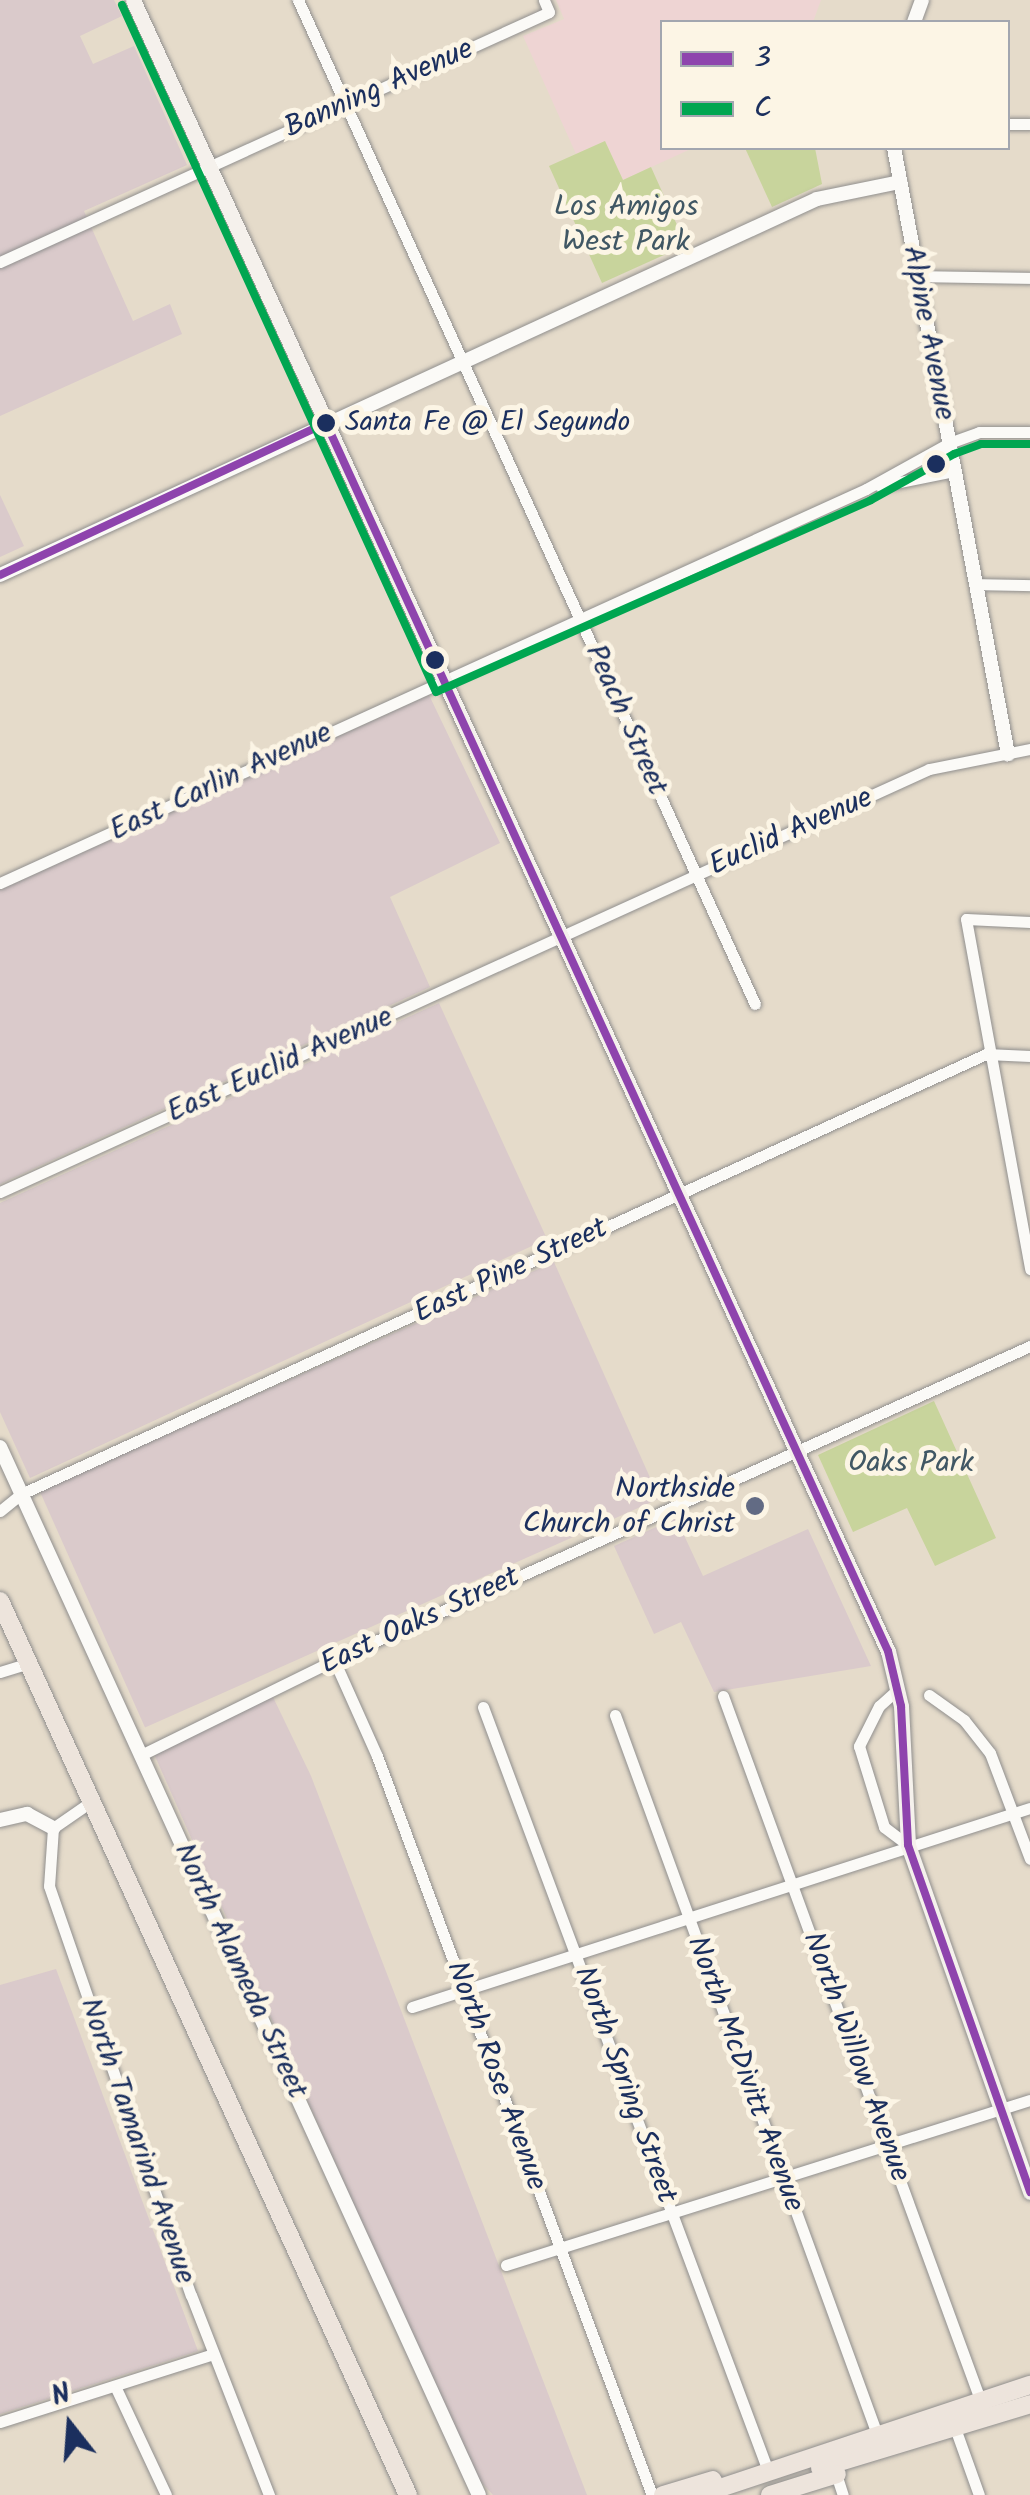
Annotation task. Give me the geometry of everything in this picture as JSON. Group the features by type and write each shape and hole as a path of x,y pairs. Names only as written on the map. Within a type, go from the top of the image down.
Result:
{"main road":[{"path":"133,0 888,1650 898,1689 908,1846 1030,2192"},
{"name":"North Alameda Street","path":"0,1601 408,2495"},
{"path":"735,2495 955,2428 1030,2385"},
{"path":"663,2495 877,2434 984,2409 1030,2404"},
{"path":"698,2495 877,2434"},
{"path":"770,2495 836,2474 922,2439"}],"street":[{"name":"Peach Street","path":"298,0 755,1004"},
{"name":"Banning Avenue","path":"0,262 346,104 546,6"},
{"name":"Alpine Avenue","path":"894,150 1008,754"},
{"path":"0,575 817,199 900,182"},
{"path":"918,276 1030,278"},
{"path":"866,489 949,443 980,432 1030,432"},
{"path":"866,489 954,471"},
{"name":"East Carlin Avenue","path":"0,883 866,489"},
{"path":"976,584 1030,585"},
{"name":"Euclid Avenue","path":"560,938 930,769 1030,750"},
{"path":"1030,922 966,920 986,1054 1026,1229 1030,1269"},
{"name":"East Euclid Avenue","path":"0,1192 560,938"},
{"name":"East Pine Street","path":"0,1511 21,1494 986,1054 1030,1056"},
{"name":"East Oaks Street","path":"141,1755 334,1660 1030,1346"},
{"name":"North Alameda Street","path":"0,1447 479,2495"},
{"name":"North Rose Avenue","path":"334,1660 464,1988 652,2495"},
{"path":"0,1672 27,1664"},
{"path":"898,1689 864,1731 860,1758 884,1826 908,1846"},
{"path":"929,1695 978,1736 1014,1813 1030,1859"},
{"name":"North Willow Avenue","path":"723,1696 984,2409"},
{"name":"North Spring Street","path":"484,1707 765,2464"},
{"name":"North McDivitt Avenue","path":"615,1715 877,2434"},
{"path":"0,1820 27,1814 53,1828 92,1801"},
{"path":"412,2007 1030,1808"},
{"name":"North Tamarind Avenue","path":"53,1828 47,1865 55,1907 213,2354 269,2495"},
{"path":"506,2266 1030,2100"},
{"path":"0,2422 213,2354"},
{"path":"115,2386 166,2495"},
{"path":"955,2428 980,2495"},
{"path":"836,2474 844,2495"}],"shaded area":[{"path":"0,0 114,0 122,16 80,36 93,64 134,46 187,165 84,211 133,321 170,304 182,334 0,416"},
{"path":"556,0 821,0 814,20 660,20 660,150 689,150 623,180 605,141 576,154 523,36 564,19"},
{"path":"0,495 24,546 0,557"},
{"path":"429,695 500,843 390,897 430,987 0,1184 0,890"},
{"path":"439,1003 547,1239 30,1478 0,1412 0,1203"},
{"path":"554,1262 659,1499 145,1728 40,1491"},
{"path":"676,1518 703,1576 808,1529 871,1666 714,1692 681,1622 654,1634 614,1546"},
{"path":"273,1697 311,1776 587,2495 493,2495 472,2472 154,1754"},
{"path":"56,1969 198,2351 0,2414 0,1985"}],"green space":[{"name":"Los Amigos West Park","path":"605,141 623,180 651,167 686,245 602,283 549,166"},
{"path":"746,150 815,150 822,184 772,207"},
{"name":"Oaks Park","path":"934,1401 996,1538 935,1566 907,1508 853,1532 818,1455"}],"transit line":[{"name":"C","path":"122,5 436,692 871,500 954,454 981,444 1030,444"},
{"name":"3","path":"0,575 326,423 888,1651 901,1706 908,1845 1030,2192"}],"place":[{"name":"Santa Fe @ El Segundo","path":"326,423"},
{"name":"Northside Church of Christ","path":"755,1506"}]}
